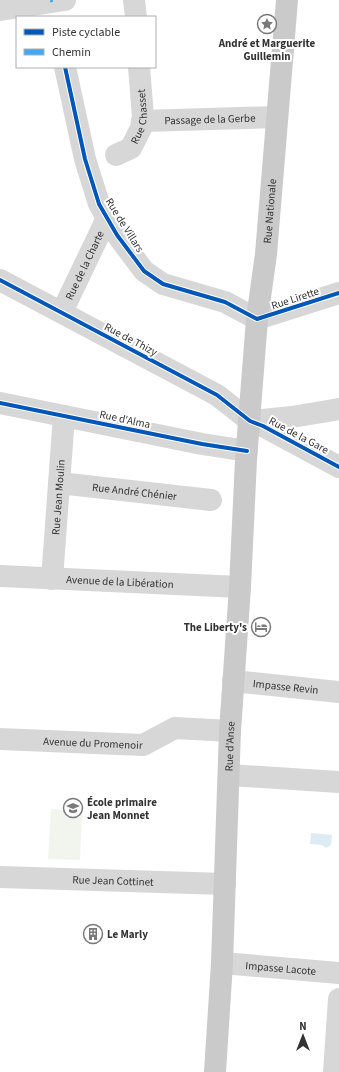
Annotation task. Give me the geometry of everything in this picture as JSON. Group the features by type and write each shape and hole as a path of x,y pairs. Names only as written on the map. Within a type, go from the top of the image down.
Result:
{"main road":[{"name":"Rue Nationale","path":"250,421 257,320 266,254 287,0"},
{"name":"Rue d'Anse","path":"215,1072 222,963 230,731 250,421"}],"street":[{"path":"134,0 136,16"},
{"path":"0,10 57,6"},
{"name":"Rue de Villars","path":"65,68 85,159 99,204 117,235 144,272 163,284 225,302 257,320"},
{"name":"Rue Chasset","path":"116,155 131,148 141,128 142,120 139,68"},
{"name":"Passage de la Gerbe","path":"142,120 277,116"},
{"name":"Rue de la Charte","path":"62,312 107,218"},
{"name":"Rue de Thizy","path":"0,280 218,395 250,421"},
{"name":"Rue Lirette","path":"257,320 339,294"},
{"name":"Rue d'Alma","path":"0,403 202,444 247,451"},
{"path":"250,421 292,417 339,409"},
{"name":"Rue Jean Moulin","path":"52,579 64,416"},
{"name":"Rue de la Gare","path":"250,421 263,426 339,467"},
{"name":"Rue André Chénier","path":"59,483 211,500"},
{"name":"Avenue de la Libération","path":"0,576 240,587"},
{"name":"Impasse Revin","path":"233,681 339,692"},
{"name":"Avenue du Promenoir","path":"0,739 143,745 175,728 230,731"},
{"path":"229,775 339,782"},
{"name":"Rue Jean Cottinet","path":"0,877 225,884"},
{"name":"Impasse Lacote","path":"222,963 339,974"},
{"path":"334,1072 339,999"}],"shaded area":[{"path":"51,809 82,811 80,860 48,859"},
{"path":"311,833 332,835 331,845 326,848 322,845 310,844"}],"cycle path":[{"path":"65,68 85,159 99,204 117,235 144,271 163,284 225,302 257,319 339,293"},
{"path":"0,280 217,395 250,421 263,426 339,467"},
{"path":"0,403 202,444 247,451"}],"place":[{"name":"André et Marguerite Guillemin","path":"267,24"},
{"name":"The Liberty's","path":"261,627"},
{"name":"École primaire Jean Monnet","path":"73,808"},
{"name":"Le Marly","path":"93,934"}]}
